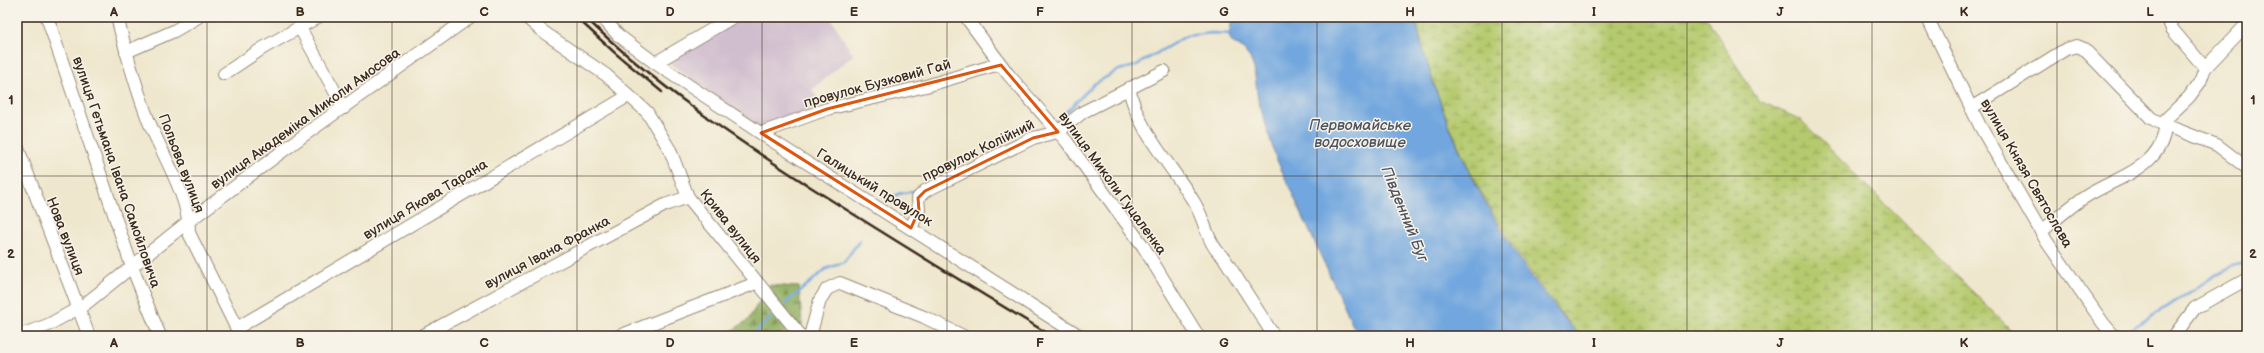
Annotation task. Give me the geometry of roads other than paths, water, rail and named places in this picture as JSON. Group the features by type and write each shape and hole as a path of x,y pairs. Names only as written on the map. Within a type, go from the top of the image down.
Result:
{"street":[{"name":"вулиця Гетьмана Івана Самойловича","path":"47,17 132,267 160,336"},
{"name":"Польова вулиця","path":"116,17 149,121 190,221 189,233 239,332"},
{"path":"126,52 174,31 198,17"},
{"path":"224,74 263,48 318,17"},
{"name":"вулиця Академіка Миколи Амосова","path":"21,336 48,325 78,309 190,221 470,17"},
{"name":"Крива вулиця","path":"526,17 542,31 606,75 647,112 670,150 688,197 728,245 756,283 801,336"},
{"name":"Галицький провулок","path":"602,17 618,35 655,63 761,133 1080,336"},
{"path":"655,63 733,17"},
{"name":"вулиця Миколи Гуцаленка","path":"966,17 1001,65 1058,132 1143,246 1198,336"},
{"name":"вулиця Князя Святослава","path":"1927,17 1971,108 2041,232 2103,323 2114,336"},
{"path":"2167,17 2172,28 2205,68"},
{"path":"2041,232 2085,197 2121,180 2148,162 2160,146 2166,126 2166,119 2189,97 2200,82 2205,68 2247,24"},
{"path":"300,28 344,108"},
{"path":"1971,108 2066,49 2077,46 2084,49 2151,118 2166,126 2217,145 2247,168"},
{"name":"провулок Бузковий Гай","path":"761,133 827,109 926,86 992,66 1001,65"},
{"name":"провулок Колійний","path":"911,228 919,210 918,198 925,192 1033,138 1058,132 1083,112 1164,71"},
{"path":"1129,88 1132,104 1140,122 1195,203 1215,250 1224,258 1274,336"},
{"name":"вулиця Якова Тарана","path":"239,332 628,96"},
{"name":"Нова вулиця","path":"17,146 89,336"},
{"name":"вулиця Івана Франка","path":"422,336 665,205 688,197"},
{"path":"2174,336 2195,308 2247,278"},
{"path":"619,336 756,283"},
{"path":"810,336 820,300 826,289 840,283 924,317 962,336"}],"water":[{"name":"Первомайське водосховище","path":"1235,17 1415,17 1426,60 1440,103 1457,145 1477,187 1524,266 1551,303 1580,336 1361,336 1353,326 1276,158 1258,99 1254,68 1250,58 1243,49 1232,42 1229,36 1231,23"}],"waterway":[{"path":"1056,122 1094,84 1119,70 1135,66 1186,36 1212,33 1231,34"},
{"path":"890,199 898,194 920,190"},
{"path":"785,304 826,269 844,262 860,240"},
{"path":"2119,335 2157,314 2218,273 2239,264 2247,263"},
{"path":"751,336 771,318"}],"railway":[{"path":"576,17 615,53 662,92"},
{"path":"585,17 640,66 698,111 728,132 849,211 1052,336"}],"water label":[{"name":"Південний Буг","path":"1405,214"}]}
